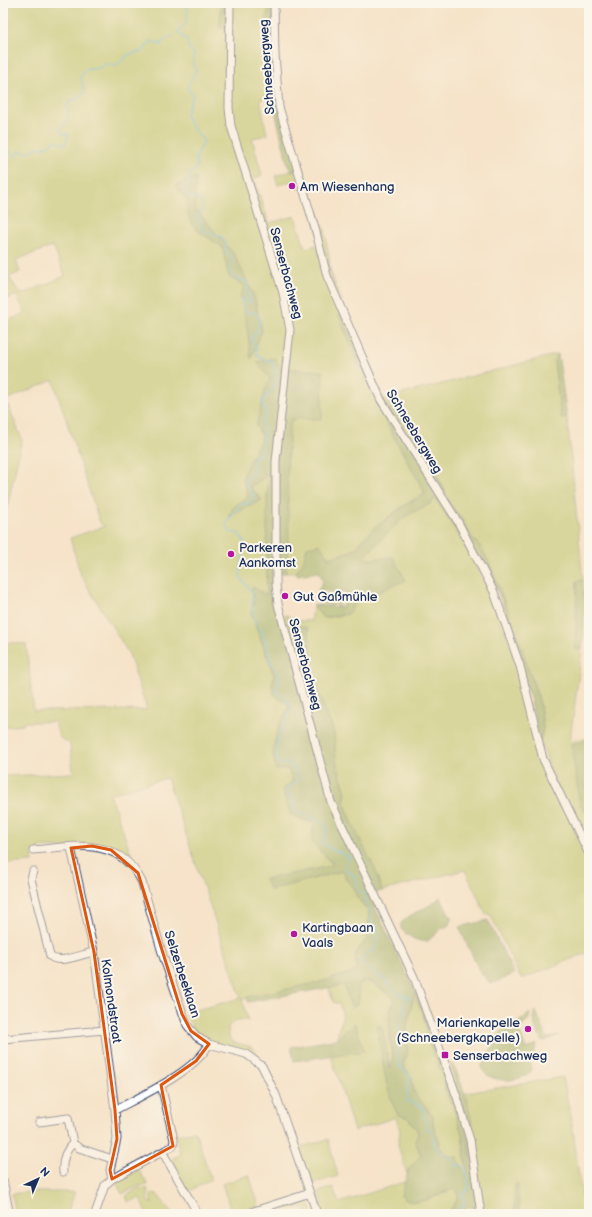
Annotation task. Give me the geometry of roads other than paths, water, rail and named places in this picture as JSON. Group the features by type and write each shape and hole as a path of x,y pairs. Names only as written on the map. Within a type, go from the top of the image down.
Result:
{"main road":[{"path":"3,1182 9,1214"}],"street":[{"name":"Senserbachweg","path":"230,3 231,126 283,293 290,330 276,461 278,602 331,802 414,977 457,1097 470,1140 481,1214"},
{"name":"Schneebergweg","path":"274,3 278,107 316,232 327,276 381,400 397,428 458,522 494,592 520,666 543,759 589,854"},
{"name":"Selzerbeeklaan","path":"33,850 92,846 111,850 126,859 138,874 142,882 163,956 182,1014 190,1030 209,1044 246,1054 262,1066 266,1073 317,1214"},
{"name":"Kolmondstraat","path":"71,848 94,952 115,1110 117,1139 110,1170 112,1180"},
{"path":"33,871 31,879 50,956 53,959 59,960 94,952"},
{"path":"3,1039 104,1030"},
{"path":"115,1110 161,1085 202,1057 209,1044"},
{"path":"95,1214 105,1185 163,1153 171,1148 174,1143 161,1085"},
{"path":"39,1122 68,1118 73,1143 79,1148 112,1159"},
{"path":"62,1172 62,1163 68,1147 73,1143"},
{"path":"163,1153 198,1214"},
{"path":"251,1214 254,1211 310,1194"}],"waterway":[{"path":"176,3 188,8 186,22 178,32 187,40 188,47 194,54 193,65 196,70 187,88 193,95 186,114 191,126 204,142 196,156 197,168 190,174 186,191 190,197 198,198 202,203 203,209 198,216 203,231 221,236 226,244 226,251 232,259 230,266 232,276 238,280 247,281 249,285 247,290 251,301 249,303 244,298 241,299 244,311 258,314 260,318 257,332 251,339 256,347 257,356 273,362 276,376 274,388 265,397 262,403 267,413 262,422 265,432 262,451 259,455 253,457 254,472 244,482 254,496 250,504 242,503 226,524 230,532 238,533 244,541 240,577 252,592 254,620 263,634 272,664 279,673 280,679 276,690 292,706 277,744 277,759 280,764 289,763 294,767 299,780 286,790 287,794 293,797 293,809 323,823 327,831 323,843 350,858 345,868 356,878 358,889 365,896 366,903 370,910 372,918 371,923 378,930 376,950 370,951 359,962 384,979 400,995 409,997 404,1004 405,1014 399,1025 400,1038 398,1047 400,1067 411,1076 407,1089 408,1101 423,1107 427,1128 432,1131 435,1147 454,1160 455,1166 462,1165 465,1167 470,1187 463,1195 465,1202 463,1206 454,1214"},
{"path":"3,150 7,149 15,156 18,156 18,151 26,153 38,147 44,148 55,141 65,144 69,134 63,134 60,129 68,121 67,104 81,97 84,93 81,77 85,70 100,68 105,64 115,66 129,54 143,51 151,41 161,45 161,43 173,35"}],"place":[{"name":"Am Wiesenhang","path":"292,186"},
{"name":"Parkeren Aankomst","path":"231,554"},
{"name":"Gut Gaßmühle","path":"285,596"},
{"name":"Kartingbaan Vaals","path":"294,934"},
{"name":"Marienkapelle (Schneebergkapelle)","path":"528,1029"},
{"name":"Senserbachweg","path":"445,1055"}]}
